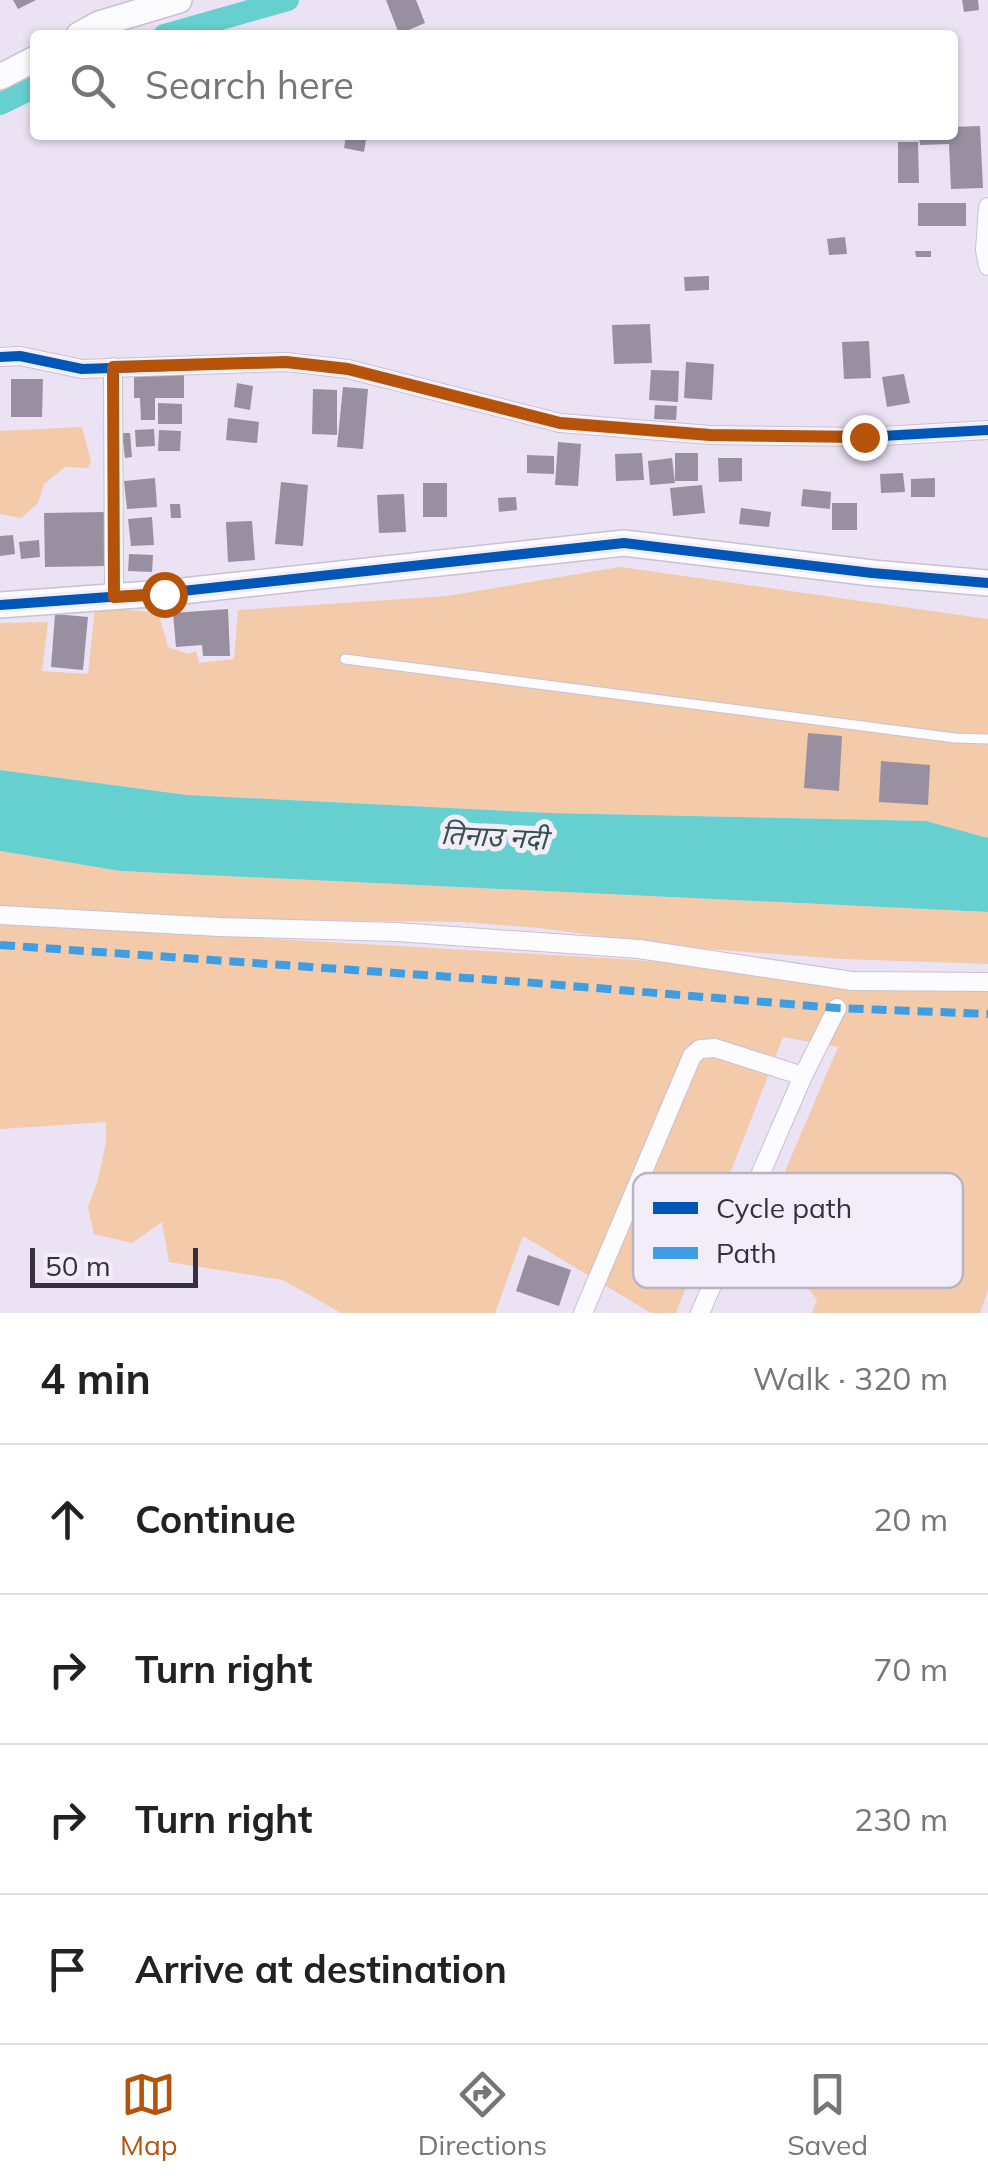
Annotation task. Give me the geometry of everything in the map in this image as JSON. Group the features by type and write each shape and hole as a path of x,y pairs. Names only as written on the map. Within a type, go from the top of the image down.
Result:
{"street":[{"path":"88,30 179,0"},
{"path":"0,77 30,61"},
{"path":"988,207 988,266"},
{"path":"0,357 20,356 82,368 286,362 348,369 560,423 710,435 864,437 988,430"},
{"path":"113,367 114,597"},
{"path":"0,605 114,597 624,542 872,573 988,583"},
{"path":"0,914 219,927 398,932 639,949 852,981 988,982"},
{"path":"761,1173 837,1008"},
{"path":"641,1173 678,1082 700,1048 715,1048 803,1076"},
{"path":"583,1313 633,1191"},
{"path":"700,1313 711,1288"}],"lane":[{"path":"345,659 955,738 988,739"}],"shaded area":[{"path":"82,427 91,462 88,468 65,467 44,484 38,503 21,518 0,514 0,431"},
{"path":"620,567 988,619 988,838 926,821 549,813 187,795 0,770 0,623 48,622 42,671 88,674 95,608 158,612 168,647 188,654 196,651 199,663 234,659 238,610 447,596"},
{"path":"0,851 120,871 988,912 988,964 680,947 462,922 220,919 6,906 0,905"},
{"path":"0,923 622,959 892,980 988,979 988,1290 980,1313 812,1313 817,1300 808,1288 963,1288 963,1173 784,1173 838,1047 783,1037 730,1173 633,1173 633,1288 686,1288 676,1313 651,1313 523,1236 495,1313 341,1313 283,1280 169,1262 162,1222 132,1243 94,1234 88,1207 98,1180 106,1122 0,1129"}],"water":[{"name":"तिनाउ नदी","path":"0,770 187,795 549,813 926,821 988,838 988,912 120,871 0,851"}],"building":[{"path":"13,0 36,0 18,9"},
{"path":"386,0 416,0 425,23 397,30"},
{"path":"962,0 978,0 979,10 964,12"},
{"path":"980,126 983,188 951,189 949,144 920,145 920,140 958,140 958,127"},
{"path":"345,140 366,140 364,152 344,148"},
{"path":"898,142 918,142 919,183 898,183"},
{"path":"918,203 966,203 966,226 918,226"},
{"path":"845,237 847,254 829,255 827,239"},
{"path":"915,251 931,251 931,257 916,257"},
{"path":"709,276 709,290 685,291 684,277"},
{"path":"650,324 652,363 614,364 612,325"},
{"path":"869,341 871,378 844,379 842,342"},
{"path":"686,362 714,364 712,400 684,398"},
{"path":"184,368 184,398 155,398 155,420 141,420 140,398 134,398 134,369"},
{"path":"651,370 679,371 678,402 649,400"},
{"path":"904,374 910,403 887,407 882,377"},
{"path":"11,379 43,379 42,417 11,417"},
{"path":"237,383 253,386 250,410 234,407"},
{"path":"343,387 368,389 363,449 337,447"},
{"path":"313,389 337,390 337,435 312,434"},
{"path":"158,403 182,404 182,424 158,424"},
{"path":"655,405 677,406 676,420 654,419"},
{"path":"228,418 259,422 257,443 226,440"},
{"path":"154,429 155,446 136,447 135,430"},
{"path":"159,430 181,431 180,451 158,451"},
{"path":"122,433 130,433 132,457 125,458"},
{"path":"558,442 581,444 578,486 555,485"},
{"path":"642,453 644,480 616,481 615,454"},
{"path":"675,453 698,453 698,481 675,481"},
{"path":"527,455 554,456 554,474 527,473"},
{"path":"672,458 675,483 650,485 648,461"},
{"path":"718,458 742,458 742,481 719,482"},
{"path":"903,473 905,492 881,493 880,474"},
{"path":"155,478 157,507 127,509 124,481"},
{"path":"935,478 935,497 911,497 911,479"},
{"path":"281,482 308,485 303,546 275,544"},
{"path":"423,483 447,483 447,517 423,517"},
{"path":"702,485 705,513 673,516 670,488"},
{"path":"803,489 831,492 830,509 801,506"},
{"path":"404,494 406,532 379,533 377,495"},
{"path":"516,497 517,510 499,512 498,498"},
{"path":"832,503 857,503 857,530 832,530"},
{"path":"170,504 180,504 181,518 171,518"},
{"path":"741,508 771,512 769,527 739,524"},
{"path":"105,512 106,566 45,567 44,513"},
{"path":"152,517 154,545 131,546 128,519"},
{"path":"252,521 255,560 228,562 226,522"},
{"path":"13,535 15,554 0,556 0,536"},
{"path":"39,540 40,557 21,559 19,542"},
{"path":"129,554 153,555 152,572 128,571"},
{"path":"228,609 230,656 203,656 202,645 176,647 173,613"},
{"path":"55,614 88,617 83,670 51,667"},
{"path":"808,733 842,736 839,791 804,788"},
{"path":"881,761 930,765 928,805 879,802"},
{"path":"528,1255 571,1270 559,1306 516,1291"}],"waterway":[{"path":"182,30 288,0"},
{"path":"0,104 30,89"}],"marked path":[{"path":"0,945 837,1008 988,1014"}],"cycle path":[{"path":"0,357 20,356 82,369 286,362 348,369 560,423 710,435 864,437 988,430"},
{"path":"0,605 164,593 624,543 988,583"}],"route":[{"path":"164,594 114,597 113,367 286,362 348,369 560,423 710,435 864,437"}]}
